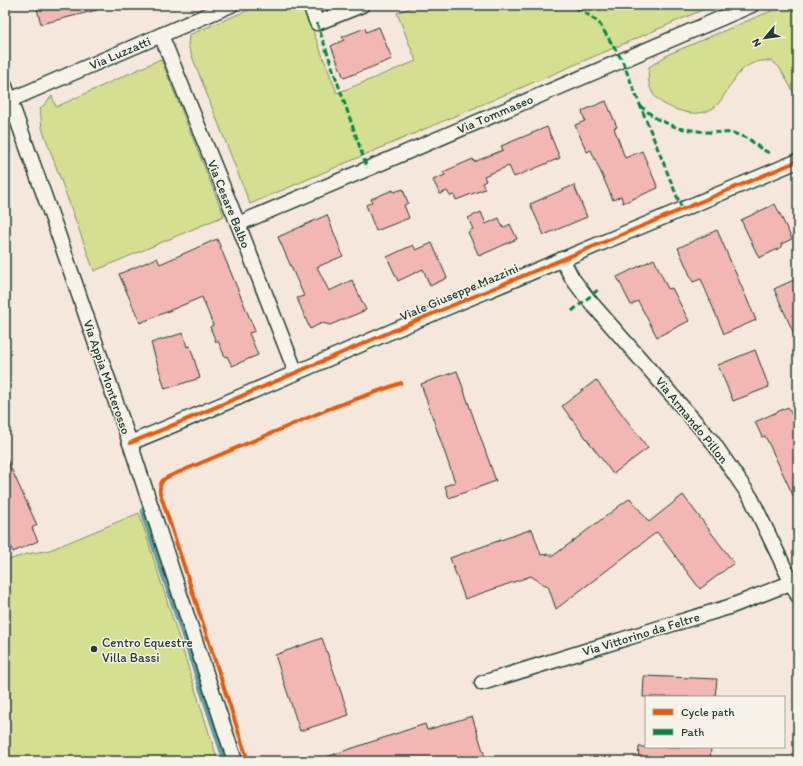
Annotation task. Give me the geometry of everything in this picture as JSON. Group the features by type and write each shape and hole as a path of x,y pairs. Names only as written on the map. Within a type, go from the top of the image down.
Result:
{"street":[{"name":"Via Luzzatti","path":"10,100 231,5"},
{"path":"310,5 316,23 362,5"},
{"name":"Via Tommaseo","path":"238,224 752,5"},
{"name":"Via Cesare Balbo","path":"161,35 238,224 296,373"},
{"name":"Via Appia Monterosso","path":"5,86 130,443 235,761"},
{"name":"Viale Giuseppe Mazzini","path":"130,443 562,259 797,165"},
{"name":"Via Armando Pillon","path":"562,259 572,278 588,298 712,441 751,498 795,582 798,596"},
{"name":"Via Vittorino da Feltre","path":"482,683 729,608 795,582"}],"green space":[{"path":"260,5 303,5 337,93 416,61 397,13 417,5 714,5 250,204 188,46 189,35"},
{"path":"785,5 798,5 798,100 779,67 772,61 760,61 743,69 718,104 706,112 692,113 677,110 664,104 655,97 649,84 649,67 669,54"},
{"path":"161,59 224,216 94,271 42,128 40,109 52,96 56,107"},
{"name":"Centro Equestre Villa Bassi","path":"139,513 218,761 5,761 5,561 27,554 50,550"}],"building":[{"path":"36,5 97,5 97,10 41,24"},
{"path":"379,27 392,59 344,78 331,46 344,40 342,37 365,28 366,32"},
{"path":"606,101 617,127 614,128 625,158 642,151 658,188 623,203 621,196 613,200 591,150 587,152 575,125 585,121 582,111"},
{"path":"547,127 560,158 514,177 509,166 484,176 486,181 482,183 485,189 456,200 454,195 450,196 447,191 440,194 433,180 445,175 443,172 473,159 474,162 503,150 501,146"},
{"path":"574,185 587,217 544,235 530,204"},
{"path":"403,189 408,203 404,205 409,218 376,231 366,205 372,202 371,199 393,190 394,192"},
{"path":"775,204 792,239 781,244 782,247 759,258 741,220"},
{"path":"481,212 486,224 499,218 503,228 510,224 517,239 479,256 468,232 473,229 468,218"},
{"path":"327,215 343,256 317,267 329,291 352,280 366,310 330,325 322,323 310,329 297,298 304,296 278,237"},
{"path":"717,230 756,320 724,334 701,279 693,282 678,248"},
{"path":"217,239 255,331 249,333 258,355 232,366 227,356 225,357 218,341 216,342 210,327 213,325 202,297 140,323 119,274 157,258 160,264"},
{"path":"432,243 447,278 430,286 423,269 398,281 387,257 413,245 416,250"},
{"path":"654,259 668,289 672,288 689,321 657,337 638,301 631,305 617,277"},
{"path":"798,278 798,343 774,289"},
{"path":"183,333 187,347 190,346 200,378 165,389 151,343"},
{"path":"755,350 769,387 733,401 718,365"},
{"path":"457,371 496,481 449,498 445,486 455,482 421,384"},
{"path":"596,380 648,448 613,474 562,406"},
{"path":"788,407 798,428 798,506 765,436 762,437 755,422"},
{"path":"5,455 37,525 32,528 38,541 13,552 5,534"},
{"path":"683,495 734,563 700,589 657,532 556,609 548,586 531,576 465,599 450,558 532,529 541,555 549,554 553,556 630,498 649,522"},
{"path":"322,638 349,715 300,731 275,655"},
{"path":"644,676 717,679 715,696 643,697"},
{"path":"472,716 485,757 473,761 323,761 323,758 425,724 427,730"},
{"path":"639,747 711,748 710,761 638,761"}],"waterway":[{"path":"143,510 225,761"}],"marked path":[{"path":"568,5 583,11 599,23 622,60 682,209"},
{"path":"317,23 367,168"},
{"path":"640,106 657,119 678,128 705,132 733,133 749,139 760,148 771,154"},
{"path":"572,311 599,289"}],"cycle path":[{"path":"130,443 417,320 798,161"},
{"path":"248,761 160,493 162,482 166,478 331,408 401,383"}],"place":[{"name":"Centro Equestre Villa Bassi","path":"94,649"}]}
